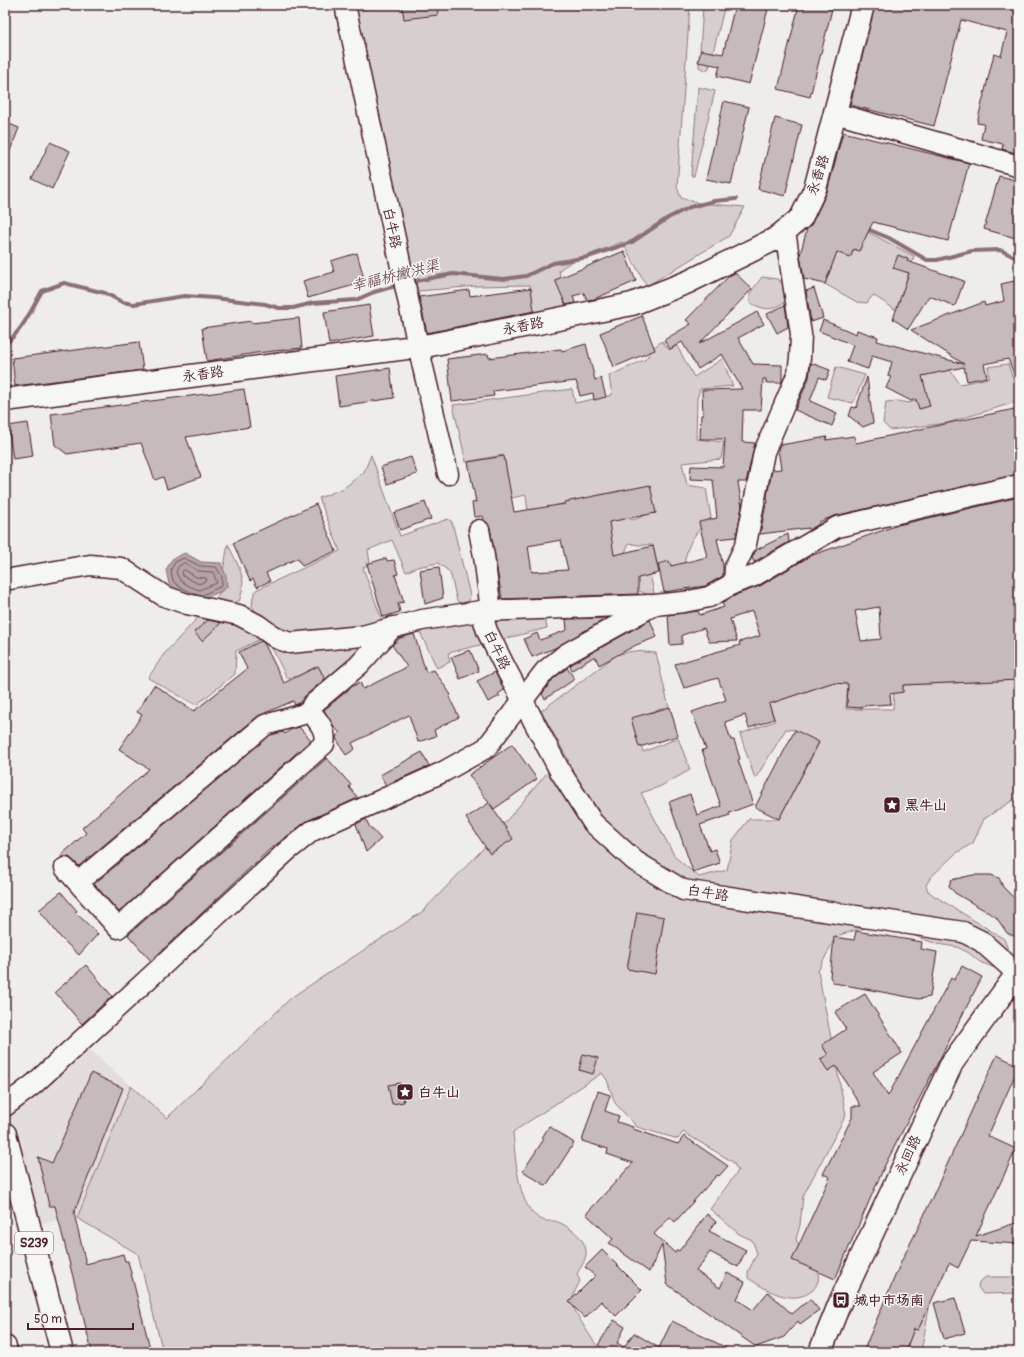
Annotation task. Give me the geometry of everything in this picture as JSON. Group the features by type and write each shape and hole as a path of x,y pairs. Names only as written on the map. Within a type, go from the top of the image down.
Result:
{"main road":[{"name":"永香路","path":"5,400 418,346 632,304 688,282 775,239 801,218 816,189 863,5"},
{"name":"永回路","path":"820,1352 841,1300 952,1063 1018,978"},
{"name":"永回路","path":"832,1352 942,1105 985,1040 1018,978"},
{"name":"S239","path":"5,1134 62,1352"},
{"path":"5,1346 6,1352"}],"street":[{"name":"白牛路","path":"345,5 404,284 448,474"},
{"path":"835,113 1019,166"},
{"path":"734,583 735,567 746,544 764,452 798,373 801,334 785,231"},
{"path":"5,580 90,565 121,568 164,596 187,604 239,615 258,624 276,638 290,643 362,636 422,620 486,611 654,605 684,602 709,597 734,583 754,576 837,526 1019,485"},
{"name":"白牛路","path":"479,530 484,556 487,631 560,771 593,823 635,861 683,890 963,932 981,942 1018,978"},
{"path":"5,1106 34,1084 287,851 312,831 443,772 486,748 545,671 566,654 654,605"},
{"path":"311,712 264,725 71,875 118,928 324,744 326,737 324,731 311,712 312,705 359,664 393,627"}],"shaded area":[{"path":"389,5 690,5 677,187 681,198 699,203 745,207 729,236 647,286 622,242 571,262 559,270 567,317 534,324 530,285 477,286 418,291 406,243 386,245 350,11"},
{"path":"703,5 725,5 709,68 705,71 699,67"},
{"path":"698,87 715,91 694,176 691,176"},
{"path":"868,232 914,256 902,294 902,314 873,295 867,303 857,302 825,284 837,252 850,258 854,249 859,251"},
{"path":"762,277 777,279 788,288 786,301 776,307 768,309 750,303 750,293"},
{"path":"662,341 669,350 677,346 694,377 722,359 733,386 700,389 697,398 696,439 724,442 721,459 682,463 687,485 706,488 711,518 696,533 690,543 684,564 658,568 653,545 638,545 629,543 623,557 650,574 654,593 651,596 618,582 606,515 622,513 633,520 646,515 636,490 618,491 528,512 526,495 511,498 503,455 466,462 453,405 572,389 575,403 612,395 609,376 646,359 653,348"},
{"path":"1008,364 1019,396 1019,401 947,423 890,430 883,423 886,402 898,401 909,403 926,397 919,375 950,370 960,384 989,378 988,367"},
{"path":"836,367 865,375 853,403 827,397"},
{"path":"371,455 400,536 448,519 452,522 470,595 469,601 462,604 457,601 450,572 438,563 417,567 406,572 392,540 368,550 370,563 363,568 382,620 352,632 289,634 258,615 252,606 253,597 256,590 340,551 319,498 344,488 364,472"},
{"path":"228,544 241,572 243,585 239,601 231,604 215,600 220,592 227,587 223,572"},
{"path":"206,609 278,642 369,638 329,688 318,666 298,676 287,678 268,640 263,638 236,651 235,674 196,705 148,678 164,654"},
{"path":"484,618 545,619 547,628 448,653 450,662 437,668 420,632 437,625"},
{"path":"633,651 656,653 669,708 634,721 643,752 678,738 690,770 659,787 641,793 675,857 699,877 727,870 733,840 749,819 779,819 819,743 795,730 786,729 755,779 740,734 775,721 769,704 831,683 848,684 846,709 893,709 894,693 903,692 903,685 1019,680 1019,796 984,819 973,843 955,854 931,877 926,885 928,891 933,895 1004,939 1009,952 1002,964 995,968 980,962 969,953 957,947 937,944 915,936 878,927 860,929 836,936 818,971 846,1115 803,1196 800,1225 796,1239 802,1251 814,1265 819,1275 817,1284 813,1290 805,1295 788,1297 771,1292 748,1278 748,1272 757,1253 752,1240 739,1234 710,1209 738,1171 733,1162 683,1132 678,1139 637,1127 615,1103 607,1080 602,1073 513,1132 520,1184 526,1203 531,1211 542,1220 555,1221 571,1229 584,1244 586,1255 584,1263 577,1274 580,1281 572,1301 579,1319 602,1352 163,1352 138,1254 77,1218 131,1086 167,1118 292,997 422,912 480,852 558,760 569,761 541,711 618,654"},
{"path":"84,1044 167,1118 138,1254 75,1216 29,1226 5,1134 5,1116"},
{"path":"986,1277 1019,1277 1019,1293 983,1294 978,1287 979,1282"},
{"path":"930,1303 921,1352 905,1352 914,1329 918,1330"}],"water":[{"path":"185,553 201,562 221,563 226,576 227,587 220,592 199,600 178,591 169,584 166,570 172,559"}],"building":[{"path":"402,5 437,5 438,15 404,19"},
{"path":"735,5 769,5 749,84 717,76 720,66 698,62 701,50 723,54"},
{"path":"799,5 833,5 810,97 778,89"},
{"path":"875,5 1019,5 1019,154 1002,149 1003,144 981,139 984,124 977,123 994,54 1001,56 1007,32 961,20 934,126 850,105"},
{"path":"724,101 749,107 731,184 706,179"},
{"path":"775,118 802,125 785,196 758,189"},
{"path":"5,122 19,128 6,161 5,161"},
{"path":"843,132 969,163 948,241 873,222 859,251 854,249 850,258 837,252 825,284 804,279 800,255 807,229 812,223 827,192"},
{"path":"50,142 70,151 52,189 32,179"},
{"path":"999,176 1019,181 1019,239 984,229"},
{"path":"624,251 636,281 594,299 587,300 584,293 573,296 575,303 566,305 555,280"},
{"path":"357,253 365,282 308,298 303,281 334,272 331,261"},
{"path":"898,255 908,259 907,261 964,281 955,306 929,296 908,329 893,319 909,273 893,268"},
{"path":"735,273 752,289 699,344 757,312 764,324 738,338 753,364 782,365 782,380 781,383 766,383 766,379 763,379 761,410 743,410 742,442 755,443 746,482 738,482 742,507 736,537 717,539 723,566 723,576 705,586 664,592 658,564 669,561 671,566 707,557 699,522 717,518 713,480 690,479 691,466 723,467 725,439 700,439 701,415 703,415 702,390 742,389 722,354 698,369 682,342 670,349 664,340 691,324 686,320 729,276"},
{"path":"1019,280 1019,386 1008,359 984,364 987,377 967,381 964,367 922,376 930,406 919,409 916,399 911,401 886,388 891,377 888,376 892,362 872,356 868,369 847,362 853,345 819,331 823,320 856,334 857,330 878,337 877,341 964,364 911,330 984,302 985,306 1004,301 1001,284"},
{"path":"531,288 534,311 427,333 419,297 469,290 470,296"},
{"path":"814,288 823,318 811,322 806,291"},
{"path":"369,305 374,336 329,344 324,312"},
{"path":"785,305 788,327 777,333 767,314"},
{"path":"642,316 655,350 614,367 600,333"},
{"path":"299,318 302,348 256,353 207,361 202,328 251,321 251,323"},
{"path":"139,342 143,370 15,386 12,358"},
{"path":"586,344 595,380 601,378 606,397 594,400 593,393 580,396 576,381 493,391 494,396 452,401 447,359 488,354 489,358 561,349 562,351"},
{"path":"811,363 830,370 826,380 819,377 810,401 837,413 832,426 795,410 809,378"},
{"path":"390,368 394,398 339,406 335,376"},
{"path":"867,377 873,423 863,427 849,416 852,407 856,408"},
{"path":"244,389 250,427 186,437 201,477 167,489 163,477 155,480 141,443 67,454 55,445 51,414"},
{"path":"1019,408 1019,474 834,516 819,522 819,524 809,530 809,528 760,534 766,504 768,503 767,496 772,470 781,469 778,449 780,445 827,437 826,440 854,436 856,443"},
{"path":"28,423 33,456 13,459 8,426"},
{"path":"504,456 514,512 565,504 565,502 650,485 656,513 609,522 614,555 653,546 659,573 638,578 638,594 502,599 490,527 484,520 483,516 474,517 472,503 476,502 468,462","holes":["561,540 568,570 532,572 528,546"]},
{"path":"411,457 417,474 387,484 381,467"},
{"path":"1019,497 1019,680 903,685 903,692 890,694 891,704 862,706 862,708 847,707 848,684 831,683 769,704 774,719 749,728 745,715 725,722 731,740 734,740 740,759 738,760 753,804 729,813 730,815 700,825 710,851 715,849 720,863 693,872 669,802 690,794 697,815 721,806 702,750 706,749 692,712 726,700 718,678 684,688 675,664 740,645 739,642 760,636 752,611 730,619 737,641 709,642 704,628 682,635 682,644 670,645 668,615 698,611 700,615 724,607 722,603 738,594 760,586 810,556 898,525","holes":["879,607 881,639 861,641 855,611"]},
{"path":"425,502 431,519 400,530 394,513"},
{"path":"316,504 336,551 302,566 298,558 266,573 270,581 257,587 253,579 250,581 233,543"},
{"path":"788,534 789,542 754,562 752,558 756,550"},
{"path":"386,558 387,561 394,560 398,574 395,575 404,602 398,603 400,612 383,617 367,564"},
{"path":"439,567 443,598 425,604 420,570"},
{"path":"607,618 555,648 532,657 524,639 537,633 540,640 567,630 566,619"},
{"path":"208,620 221,623 202,641 194,632"},
{"path":"650,620 657,637 636,645 599,665 595,656 572,670 570,666 572,664"},
{"path":"414,634 426,672 434,670 451,695 449,697 459,717 434,730 436,736 418,742 409,715 352,743 355,749 346,755 336,738 336,736 340,733 334,727 324,710 360,682 363,689 407,667 392,645 400,638"},
{"path":"261,641 264,643 284,683 318,666 325,679 305,696 301,702 295,705 293,701 258,716 79,866 69,857 62,857 61,855 86,833 82,828 149,769 119,749 142,715 137,712 154,685 194,711 247,669 239,652"},
{"path":"470,650 479,671 460,679 451,657"},
{"path":"567,668 575,679 545,699 542,694 553,679"},
{"path":"495,672 504,690 498,694 500,696 488,702 477,681"},
{"path":"670,707 678,736 639,747 631,718"},
{"path":"299,727 311,740 119,912 94,884 270,735 283,732 285,734 290,730"},
{"path":"795,730 819,742 779,819 755,807"},
{"path":"512,744 537,779 494,809 490,804 513,839 490,854 466,818 489,803 469,775"},
{"path":"422,752 429,766 386,785 380,775"},
{"path":"327,758 351,785 349,787 358,798 307,821 269,850 151,961 128,935"},
{"path":"366,819 369,826 381,839 366,852 356,824"},
{"path":"973,875 991,875 999,878 1003,887 1019,903 1019,938 1007,933 996,917 955,893 949,886 951,880"},
{"path":"61,892 77,911 75,912 98,934 79,955 61,938 39,910"},
{"path":"637,912 664,917 655,974 627,969"},
{"path":"856,931 922,942 921,949 937,952 930,997 919,999 834,983 830,977 834,937 854,940"},
{"path":"86,965 112,996 82,1024 55,992"},
{"path":"962,966 982,977 885,1165 835,1279 792,1260 830,1177 823,1174 852,1118 852,1106 861,1106 836,1066 828,1071 820,1059 828,1055 822,1045 846,1029 835,1012 865,994 902,1053 873,1072 888,1096 951,978 954,980"},
{"path":"583,1054 598,1058 593,1074 579,1070"},
{"path":"997,1055 1019,1066 988,1136 1016,1149 976,1236 1019,1222 1019,1244 971,1241 958,1268 949,1263 918,1330 914,1329 905,1352 863,1352 901,1262 920,1224"},
{"path":"91,1073 123,1088 74,1213 86,1264 123,1254 125,1261 128,1261 151,1352 92,1352 55,1206 49,1206 38,1157 52,1163"},
{"path":"400,1083 404,1102 392,1104 388,1085"},
{"path":"598,1091 610,1095 605,1111 619,1116 617,1122 678,1144 684,1136 728,1166 719,1176 717,1175 675,1222 670,1217 654,1234 675,1253 677,1250 679,1251 707,1214 716,1222 709,1231 746,1250 738,1267 710,1252 696,1271 720,1288 727,1273 745,1282 737,1299 753,1310 768,1292 792,1314 810,1299 819,1310 800,1324 798,1321 784,1337 756,1347 667,1284 662,1245 649,1272 609,1243 613,1239 586,1214 633,1163 607,1154 608,1149 582,1141"},
{"path":"549,1126 574,1143 546,1186 523,1171 544,1139 542,1138"},
{"path":"602,1250 642,1290 616,1316 601,1301 585,1318 569,1302 595,1276 585,1267"},
{"path":"955,1298 965,1333 944,1339 934,1303"},
{"path":"614,1320 625,1327 617,1343 624,1347 634,1333 659,1348 672,1321 735,1352 608,1352 598,1345"}],"waterway":[{"name":"幸福桥撇洪渠","path":"410,282 453,274 503,279 526,276 553,263 588,257 632,242 668,218 690,207 714,201 736,199"},
{"name":"幸福桥撇洪渠","path":"865,228 889,238 927,260 937,260 972,251 1000,250 1019,259"},
{"name":"幸福桥撇洪渠","path":"5,344 22,326 42,291 64,283 105,293 122,302 134,304 184,296 265,304 279,308 293,308 313,303 356,300 374,292 399,285"}],"place":[{"name":"黑牛山","path":"892,805"},
{"name":"白牛山","path":"405,1092"},
{"name":"城中市场南","path":"841,1300"}]}
